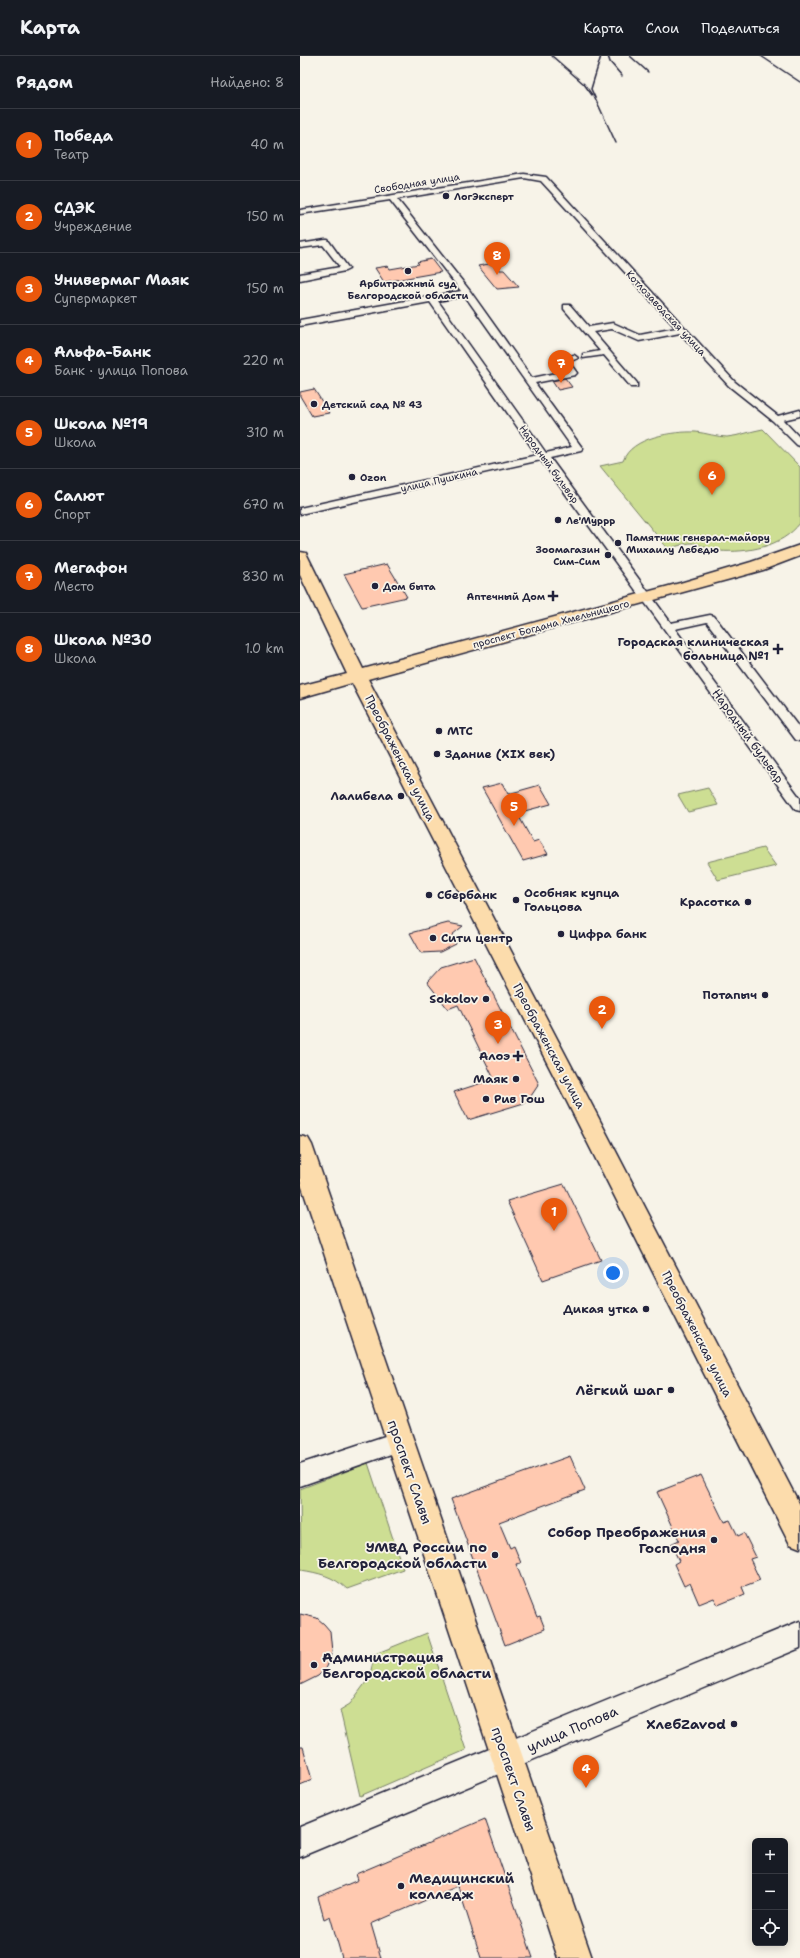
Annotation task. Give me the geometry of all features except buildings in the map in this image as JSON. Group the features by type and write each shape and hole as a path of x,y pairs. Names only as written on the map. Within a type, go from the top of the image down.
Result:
{"main road":[{"name":"проспект Богдана Хмельницкого","path":"300,692 647,598 757,566 800,550"},
{"name":"Преображенская улица","path":"300,557 336,635 546,1041 571,1086 800,1534"},
{"name":"проспект Славы","path":"300,1145 575,1958"},
{"name":"улица Попова","path":"300,1842 800,1634"}],"street":[{"name":"Свободная улица","path":"300,212 524,176 538,177"},
{"name":"Котлозаводская улица","path":"538,177 543,179 732,384 776,419 800,443"},
{"path":"392,197 467,293 529,381 572,373 563,360 574,358"},
{"path":"300,246 325,242 345,269 300,276"},
{"path":"300,323 467,293"},
{"name":"Народный бульвар","path":"433,300 543,456 800,807"},
{"path":"567,307 634,385"},
{"path":"588,330 613,326 639,338 682,330"},
{"path":"586,356 606,352"},
{"name":"улица Пушкина","path":"300,511 578,449 529,381"},
{"path":"776,419 800,413"},
{"path":"668,627 710,618 800,737"},
{"path":"300,1475 400,1441"}],"green space":[{"path":"763,429 800,467 800,523 784,538 763,547 741,551 719,551 692,543 683,544 668,549 600,466 623,461 635,446 654,437 665,434 696,432 727,437"},
{"path":"708,788 718,805 688,812 678,795"},
{"path":"763,848 776,866 718,880 707,862"},
{"path":"368,1463 403,1569 347,1589 326,1576 301,1570 300,1489"},
{"path":"427,1633 466,1750 360,1796 340,1710 350,1704 369,1678 375,1654"}],"railway":[{"path":"552,56 584,84 592,95"},
{"path":"601,56 591,89 616,143"},
{"path":"608,56 610,62 622,76"},
{"path":"630,56 648,72"},
{"path":"761,56 800,82"}],"place":[{"name":"ЛогЭксперт","path":"446,196"},
{"name":"Арбитражный суд Белгородской области","path":"408,271"},
{"name":"Школа №30","path":"497,275"},
{"name":"Мегафон","path":"561,383"},
{"name":"Детский сад № 43","path":"314,404"},
{"name":"Ozon","path":"352,477"},
{"name":"Салют","path":"712,495"},
{"name":"Ле'Муррр","path":"558,520"},
{"name":"Памятник генерал-майору Михаилу Лебедю","path":"618,543"},
{"name":"Зоомагазин Сим-Сим","path":"608,555"},
{"name":"Дом быта","path":"375,586"},
{"name":"Аптечный Дом","path":"553,596"},
{"name":"Городская клиническая больница №1","path":"778,649"},
{"name":"МТС","path":"439,731"},
{"name":"Здание (XIX век)","path":"437,754"},
{"name":"Лалибела","path":"401,796"},
{"name":"Школа №19","path":"514,826"},
{"name":"Сбербанк","path":"429,895"},
{"name":"Особняк купца Гольцова","path":"516,900"},
{"name":"Красотка","path":"748,902"},
{"name":"Цифра банк","path":"561,934"},
{"name":"Сити центр","path":"433,938"},
{"name":"Потапыч","path":"765,995"},
{"name":"Sokolov","path":"486,999"},
{"name":"СДЭК","path":"602,1029"},
{"name":"Универмаг Маяк","path":"498,1044"},
{"name":"Алоэ","path":"518,1056"},
{"name":"Маяк","path":"516,1079"},
{"name":"Рив Гош","path":"486,1099"},
{"name":"Победа","path":"554,1231"},
{"name":"Дикая утка","path":"646,1309"},
{"name":"Лёгкий шаг","path":"671,1390"},
{"name":"Собор Преображения Господня","path":"714,1540"},
{"name":"УМВД России по Белгородской области","path":"495,1555"},
{"name":"Администрация Белгородской области","path":"314,1665"},
{"name":"ХлебZavod","path":"734,1724"},
{"name":"Альфа-Банк","path":"586,1788"},
{"name":"Медицинский колледж","path":"401,1886"}]}
